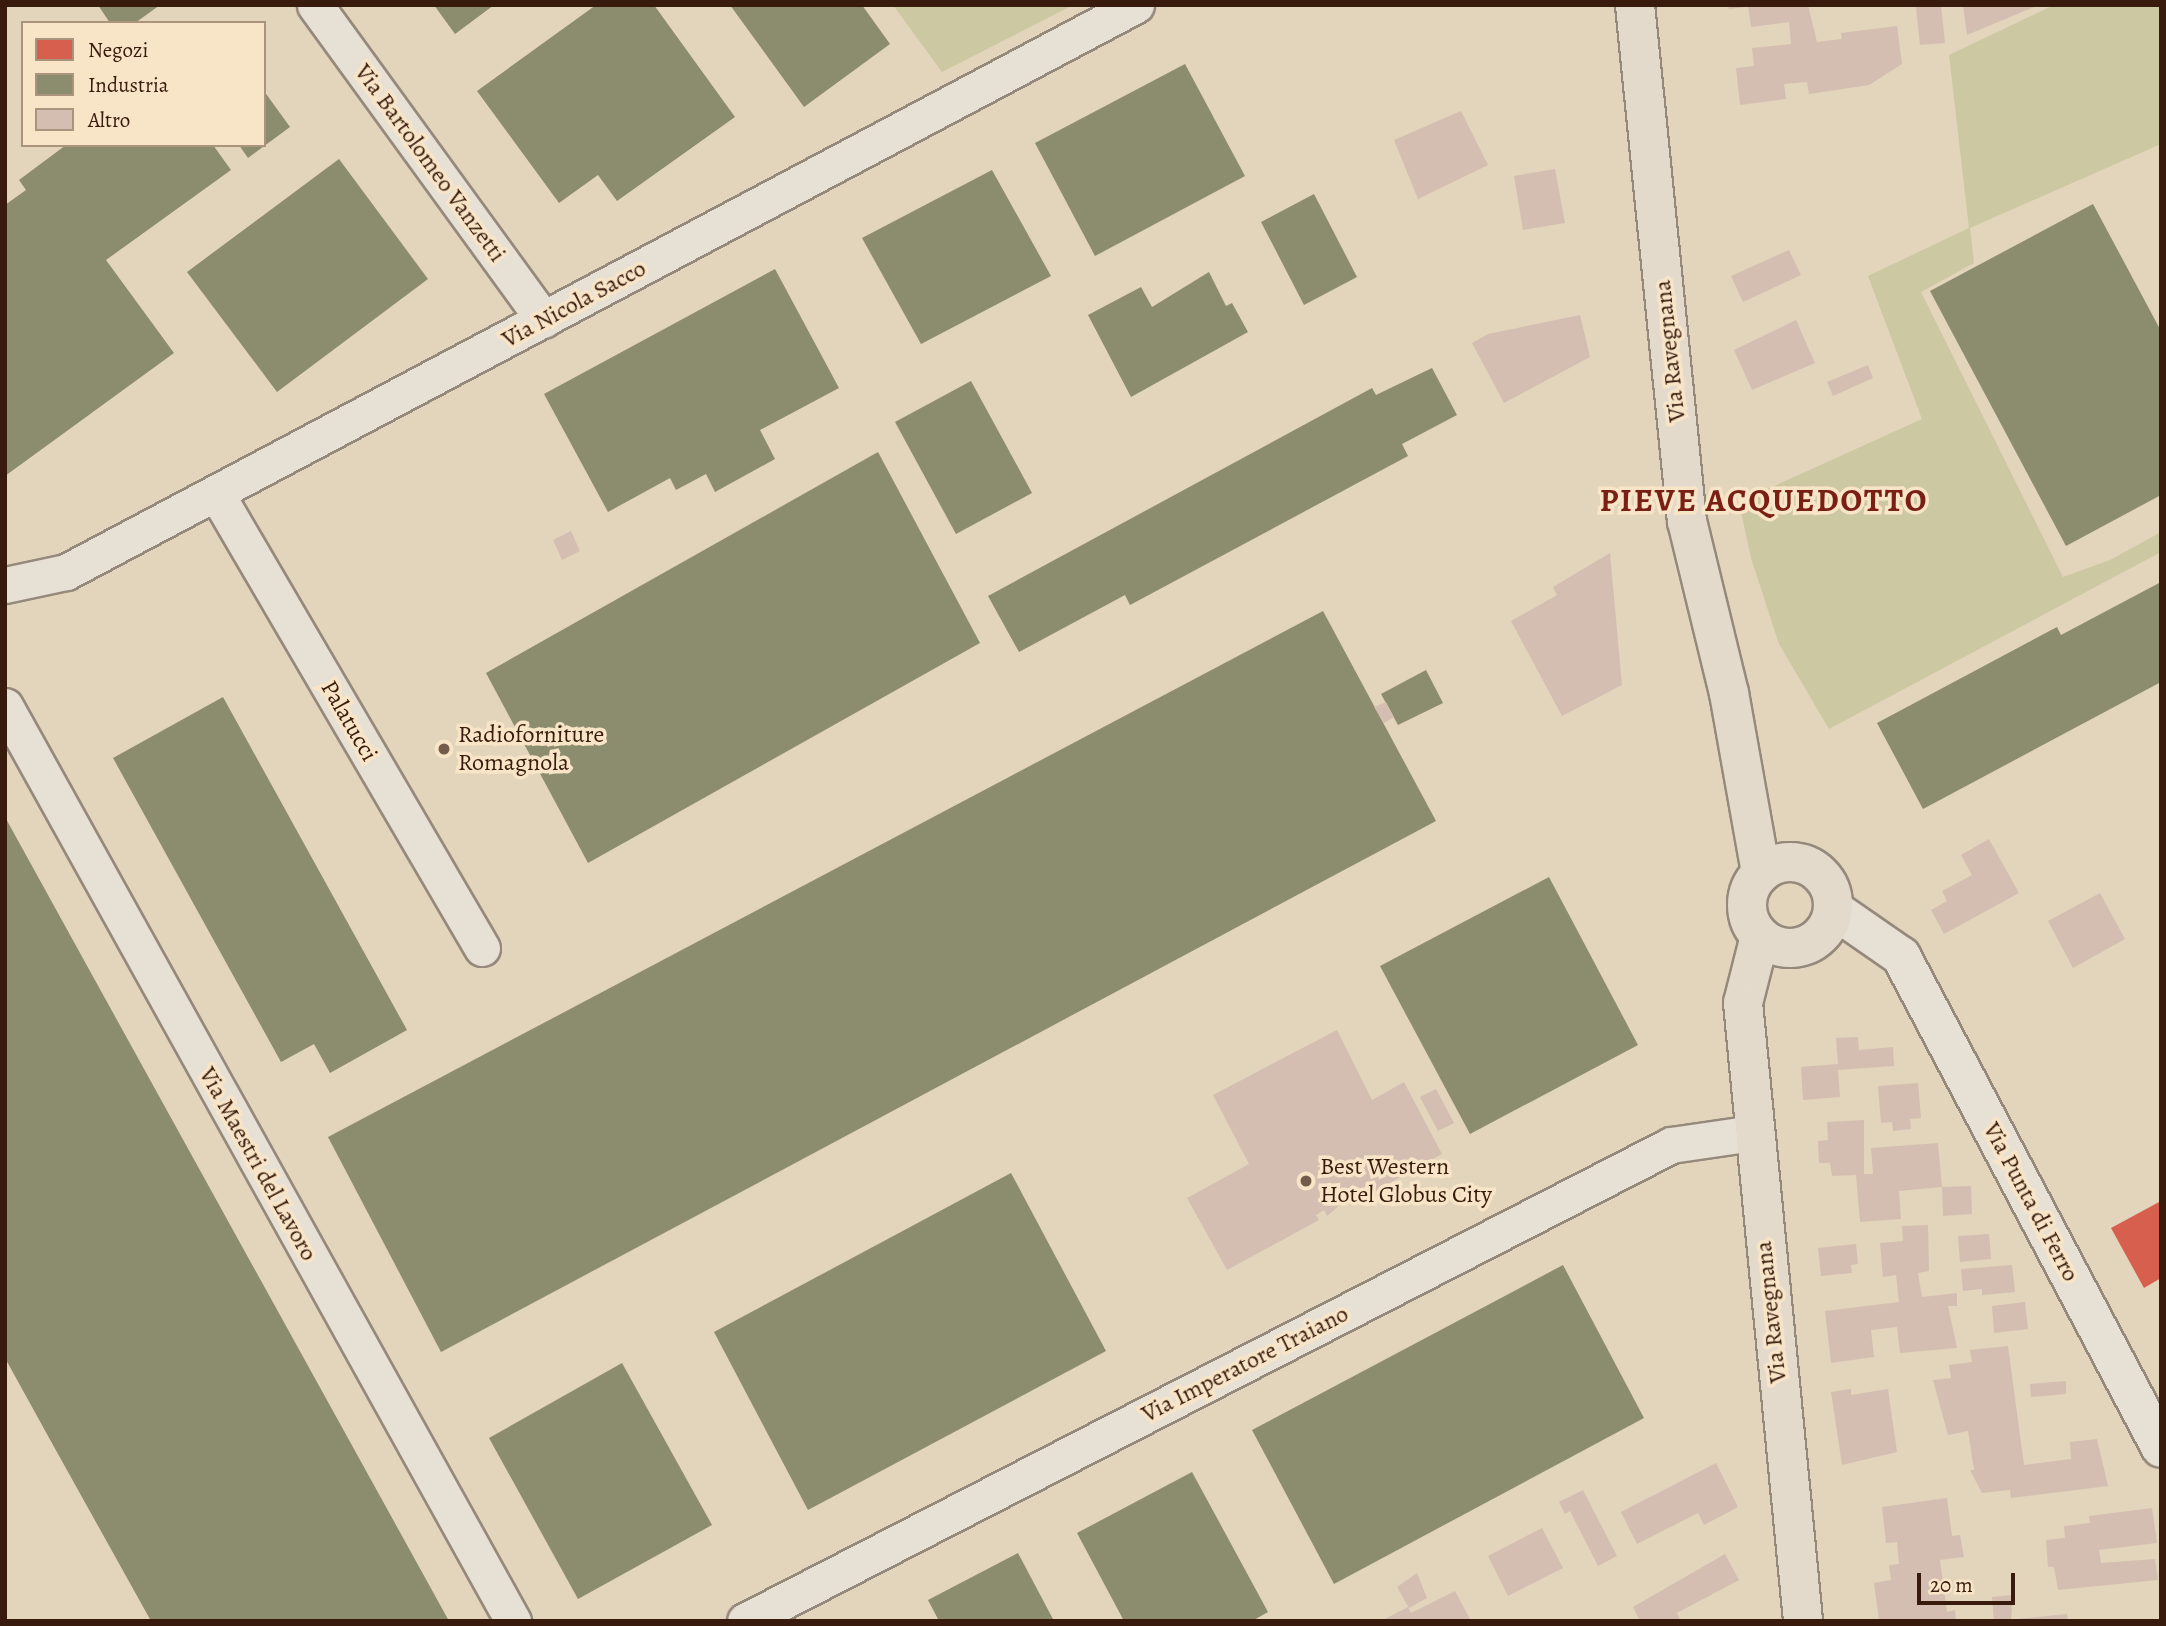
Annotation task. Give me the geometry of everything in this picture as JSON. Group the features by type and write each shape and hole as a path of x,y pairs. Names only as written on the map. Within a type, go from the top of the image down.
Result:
{"main road":[{"name":"Via Ravegnana","path":"1635,5 1687,521 1729,693 1776,867"},
{"path":"1804,864 1826,882 1827,921 1802,946 1769,941 1752,925 1747,905 1752,884 1776,867 1804,864"},
{"name":"Via Ravegnana","path":"1769,941 1743,1003 1753,1133 1803,1621"}],"street":[{"name":"Via Bartolomeo Vanzetti","path":"315,5 544,320"},
{"name":"Via Nicola Sacco","path":"5,584 66,572 1136,5"},
{"name":"Palatucci","path":"216,494 482,948"},
{"name":"Via Maestri del Lavoro","path":"5,706 513,1621"},
{"name":"Via Punta di Ferro","path":"1827,921 1901,956 2161,1448"},
{"name":"Via Imperatore Traiano","path":"752,1619 1671,1145 1753,1133"}],"shaded area":[{"path":"893,5 1073,5 942,72"},
{"path":"2054,5 2161,5 2161,144 1970,228 1974,263 1921,292 2063,577 2110,560 2161,532 2161,552 1829,729 1779,644 1751,558 1739,502 1922,419 1868,276 1969,228 1949,55"}],"building: Negozi":[{"path":"2161,1201 2161,1278 2144,1288 2111,1228"}],"building: Industria":[{"path":"98,5 160,5 138,21 109,21"},
{"path":"434,5 494,5 455,34"},
{"path":"596,5 654,5 735,117 617,201 598,175 559,203 477,91"},
{"path":"730,5 862,5 890,44 804,107"},
{"path":"1185,64 1245,176 1095,256 1035,143"},
{"path":"266,94 290,127 266,145"},
{"path":"63,147 214,147 231,170 106,260 174,353 5,476 5,205 26,190 19,180"},
{"path":"240,147 263,147 248,158"},
{"path":"339,159 428,279 277,392 187,272"},
{"path":"992,170 1051,276 921,344 862,238"},
{"path":"1314,194 1357,277 1304,305 1261,222"},
{"path":"2093,204 2161,331 2161,495 2066,546 1930,291"},
{"path":"775,269 839,388 760,430 775,459 715,492 706,474 676,490 670,478 608,512 544,394"},
{"path":"1209,272 1226,306 1232,303 1248,332 1131,397 1088,315 1141,287 1152,307"},
{"path":"1432,368 1457,415 1402,444 1408,456 1130,605 1125,595 1019,652 988,596 1372,388 1376,395"},
{"path":"971,381 1032,493 956,534 895,422"},
{"path":"878,452 980,643 588,863 486,673"},
{"path":"2161,582 2161,682 1923,809 1877,723 2057,627 2061,635"},
{"path":"1323,611 1436,821 441,1352 328,1137"},
{"path":"1426,670 1443,703 1398,725 1381,694"},
{"path":"223,697 407,1030 330,1073 314,1044 281,1062 113,758"},
{"path":"5,817 449,1621 151,1621 53,1445 5,1358"},
{"path":"1549,877 1638,1045 1470,1134 1380,966"},
{"path":"1011,1173 1106,1351 808,1510 714,1332"},
{"path":"1563,1265 1644,1418 1334,1584 1252,1430"},
{"path":"622,1363 712,1525 578,1599 489,1438"},
{"path":"1192,1472 1268,1612 1252,1621 1124,1621 1077,1533"},
{"path":"1018,1553 1054,1621 939,1621 928,1600"}],"building: Altro":[{"path":"1728,5 1746,5 1746,7 1729,9"},
{"path":"1748,5 1808,5 1817,42 1842,39 1841,33 1897,26 1902,64 1869,85 1809,94 1807,82 1784,84 1786,99 1740,105 1736,68 1754,66 1752,48 1791,44 1789,22 1751,27"},
{"path":"1941,5 1945,43 1920,45 1916,7"},
{"path":"1963,5 2039,5 1967,35"},
{"path":"1461,111 1488,165 1418,199 1394,140"},
{"path":"1555,169 1565,223 1523,230 1514,176"},
{"path":"1789,250 1801,275 1743,302 1731,276"},
{"path":"1580,315 1590,357 1504,403 1472,343 1488,334"},
{"path":"1796,320 1815,363 1752,390 1734,350"},
{"path":"1868,365 1873,378 1833,396 1827,382"},
{"path":"571,531 580,551 562,560 553,540"},
{"path":"1610,553 1622,685 1562,716 1511,621 1557,595 1553,587"},
{"path":"1386,702 1394,717 1384,723 1374,707"},
{"path":"1989,839 2019,893 1944,934 1931,910 1947,901 1942,891 1972,875 1961,855"},
{"path":"2100,893 2125,939 2073,968 2048,921"},
{"name":"Best Western Hotel Globus City","path":"1337,1030 1372,1100 1404,1082 1442,1154 1350,1205 1347,1199 1327,1216 1324,1210 1316,1215 1319,1220 1227,1270 1187,1198 1249,1164 1213,1095"},
{"path":"1858,1037 1859,1050 1893,1047 1894,1066 1838,1070 1840,1097 1803,1100 1801,1067 1838,1064 1836,1038"},
{"path":"1918,1083 1921,1118 1910,1119 1911,1129 1893,1131 1892,1122 1881,1123 1878,1086"},
{"path":"1436,1089 1454,1123 1438,1131 1420,1097"},
{"path":"1864,1120 1864,1174 1873,1174 1871,1148 1938,1143 1942,1187 1899,1191 1901,1219 1860,1222 1856,1175 1832,1176 1830,1163 1819,1163 1818,1141 1828,1140 1827,1122"},
{"path":"1971,1186 1972,1214 1943,1216 1942,1187"},
{"path":"1928,1225 1929,1271 1918,1273 1922,1297 1957,1293 1957,1306 1948,1306 1957,1348 1900,1353 1897,1327 1871,1330 1874,1357 1831,1363 1825,1311 1899,1302 1896,1275 1883,1277 1880,1243 1903,1241 1902,1226"},
{"path":"1989,1234 1991,1259 1960,1262 1958,1236"},
{"path":"1856,1244 1858,1264 1851,1265 1852,1273 1821,1276 1818,1248"},
{"path":"2012,1265 2015,1292 1982,1295 1982,1289 1963,1291 1961,1269"},
{"path":"2025,1302 2028,1329 1994,1333 1992,1306"},
{"path":"2008,1346 2024,1465 2071,1459 2070,1442 2097,1439 2108,1486 2011,1498 2010,1490 1982,1493 1970,1470 1974,1470 1968,1431 1948,1435 1933,1380 1951,1378 1949,1365 1972,1362 1970,1350"},
{"path":"2066,1381 2066,1394 2031,1397 2030,1384"},
{"path":"1851,1389 1851,1395 1888,1389 1897,1452 1842,1465 1831,1392"},
{"path":"1716,1463 1738,1507 1704,1525 1698,1513 1637,1544 1621,1512"},
{"path":"1583,1490 1617,1556 1598,1566 1570,1511 1565,1514 1559,1502"},
{"path":"1947,1498 1952,1536 1960,1535 1964,1557 1940,1560 1947,1612 1955,1610 1956,1621 1879,1621 1874,1583 1891,1580 1889,1565 1899,1564 1897,1542 1886,1543 1882,1507"},
{"path":"2152,1508 2157,1543 2099,1550 2101,1563 2155,1559 2158,1580 2058,1590 2054,1567 2048,1567 2046,1540 2065,1538 2064,1526 2090,1523 2089,1516"},
{"path":"1542,1528 1563,1568 1508,1596 1488,1556"},
{"path":"1725,1554 1739,1580 1677,1613 1681,1621 1640,1621 1633,1607"},
{"path":"1417,1573 1427,1598 1409,1608 1397,1587"},
{"path":"1455,1591 1471,1621 1381,1621 1408,1607 1411,1613"},
{"path":"2013,1595 2011,1621 1994,1621 1992,1597"},
{"path":"2067,1614 2068,1621 2018,1621 2018,1619"}],"place":[{"name":"Radioforniture Romagnola","path":"444,749"},
{"name":"Best Western Hotel Globus City","path":"1306,1181"}],"district":[{"name":"PIEVE ACQUEDOTTO","path":"1764,500"}]}
